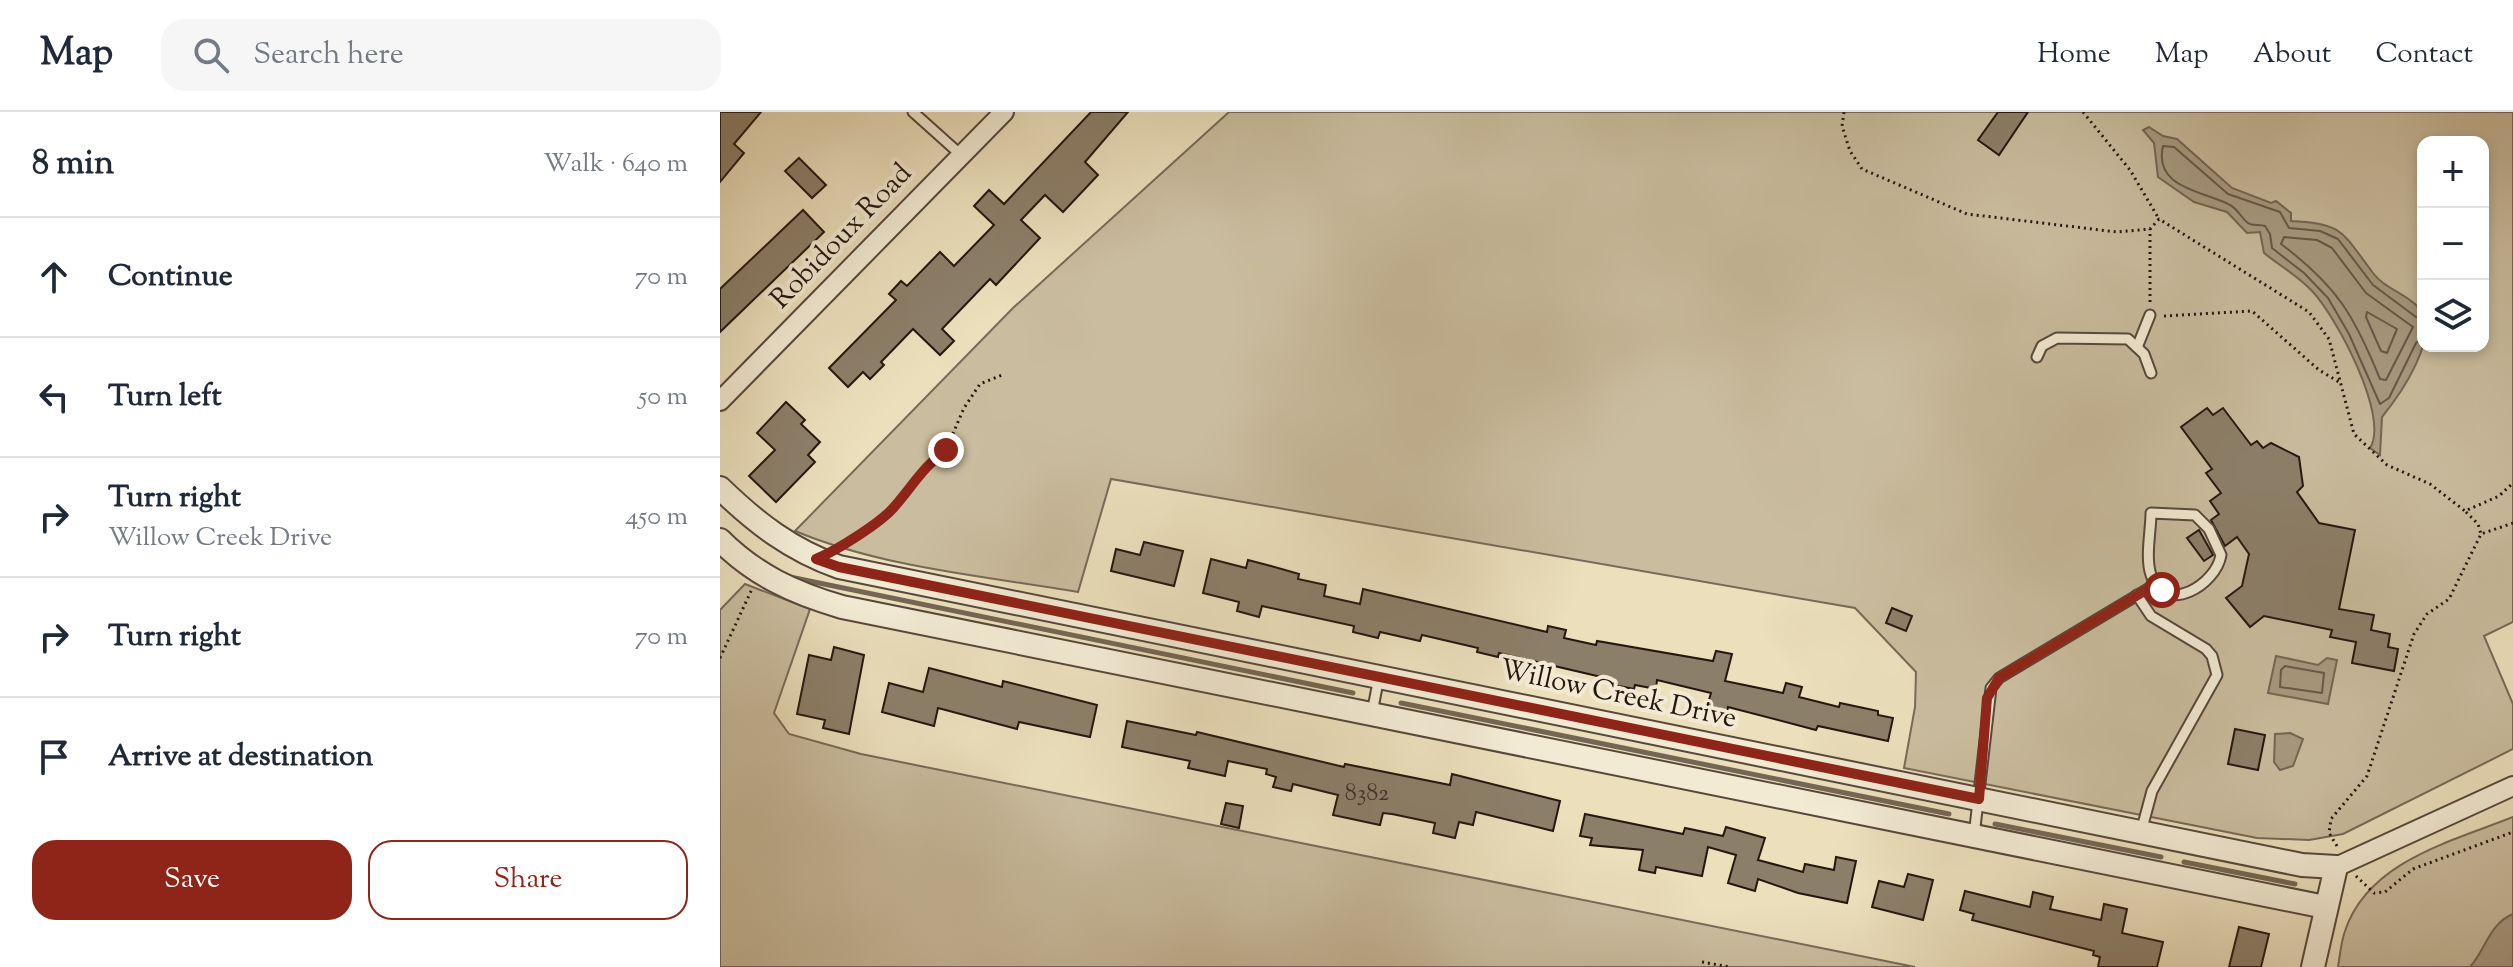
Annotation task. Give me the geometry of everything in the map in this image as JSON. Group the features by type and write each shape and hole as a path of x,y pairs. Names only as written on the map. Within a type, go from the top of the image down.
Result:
{"street":[{"name":"Robidoux Road","path":"720,401 1004,112"},
{"name":"Willow Creek Drive","path":"720,488 756,522 785,542 839,567 2302,865 2336,867 2513,786"},
{"path":"720,540 767,578 806,596 842,607 2325,907"},
{"path":"2313,967 2336,867"}],"lane":[{"path":"913,112 961,155"},
{"path":"2138,345 2150,315"},
{"path":"2037,357 2042,346 2057,338 2128,339 2138,345 2151,373"},
{"path":"2151,513 2195,515 2209,529 2219,546 2219,567 2213,576 2190,593 2171,594 2156,584 2149,566 2151,513"},
{"path":"1974,836 1991,688 1999,678 2156,584"},
{"path":"2137,595 2151,616 2206,649 2212,656 2217,675 2152,791 2141,832"},
{"path":"1372,714 1379,677"}],"path":[{"path":"1844,112 1842,126 1846,139 1862,169 1967,214 2103,231 2150,229"},
{"path":"2083,112 2130,170 2159,219 2309,312 2329,339 2354,434 2367,450 2387,465 2430,484 2478,524 2481,534 2449,599 2421,620 2367,776 2338,810"},
{"path":"2159,219 2150,229 2150,315 2172,317 2252,311 2319,370 2340,383"},
{"path":"835,552 895,506 924,466 946,450 964,408 980,384 1002,375"},
{"path":"2465,511 2499,496 2513,483"},
{"path":"2481,534 2513,523"},
{"path":"720,658 749,594 758,582 767,578"},
{"path":"1702,962 1730,967"}],"shaded area":[{"path":"1229,112 2513,112 2513,622 2484,636 2513,704 2513,749 2343,834 2309,840 2257,838 1904,768 1915,707 1916,672 1855,608 1111,479 1078,592 899,562 829,544 795,531 1013,308"},
{"path":"745,584 810,609 774,713 789,734 861,754 1915,967 720,967 720,610"},
{"path":"2513,817 2513,967 2338,967 2345,931 2356,907 2392,870 2440,845"}],"water":[{"path":"2149,127 2163,136 2177,139 2232,188 2271,203 2276,201 2291,213 2291,221 2322,224 2341,233 2378,278 2417,306 2417,352 2421,352 2416,365 2382,417 2380,455 2370,448 2374,433 2373,414 2358,367 2322,304 2301,281 2264,253 2260,232 2247,233 2227,212 2194,202 2158,177 2154,143 2143,130"},
{"path":"2276,656 2318,665 2327,658 2337,660 2328,704 2268,693"},
{"path":"2290,733 2303,739 2293,766 2280,770 2274,762 2275,734"},
{"path":"2513,914 2513,967 2470,967 2493,930"}],"building":[{"path":"720,112 761,112 734,144 744,153 720,182"},
{"path":"1091,112 1128,112 1085,162 1098,175 1063,212 1045,195 1021,220 1040,238 996,285 990,279 942,329 954,341 940,355 913,329 881,362 884,365 870,379 863,372 848,387 829,368 896,300 889,294 901,281 907,286 940,252 954,266 994,225 974,206 989,190 1004,204"},
{"path":"1998,112 2028,112 1999,155 1978,140"},
{"path":"799,158 826,185 812,198 785,171"},
{"path":"803,210 824,232 720,332 720,289"},
{"path":"786,402 805,420 801,424 820,442 808,455 815,462 776,502 749,476 775,450 757,433"},
{"path":"2207,408 2213,415 2223,408 2251,445 2257,441 2263,448 2271,443 2299,457 2303,486 2297,492 2319,523 2355,530 2339,609 2374,615 2371,630 2390,634 2388,647 2398,649 2394,671 2352,663 2356,642 2330,637 2332,630 2264,616 2250,627 2226,598 2242,586 2249,554 2237,537 2225,546 2211,520 2219,514 2210,501 2221,493 2206,473 2212,469 2181,427"},
{"path":"2199,530 2213,555 2204,561 2187,538"},
{"path":"1144,542 1183,551 1174,586 1111,571 1116,549 1140,555"},
{"path":"1211,559 1246,568 1248,560 1299,574 1298,579 1326,585 1324,596 1360,604 1363,589 1547,632 1548,626 1566,630 1564,638 1596,645 1597,641 1713,661 1716,651 1732,654 1725,681 1783,693 1786,683 1802,687 1799,697 1839,707 1840,703 1878,711 1878,715 1893,718 1888,741 1818,726 1816,730 1728,707 1727,712 1707,707 1711,693 1657,680 1656,689 1635,685 1634,689 1609,684 1610,679 1499,653 1498,657 1477,652 1478,648 1422,635 1420,641 1380,632 1378,638 1353,632 1354,626 1262,606 1259,617 1237,611 1239,602 1203,593"},
{"path":"1892,608 1912,616 1906,631 1886,623"},
{"path":"834,647 864,655 849,734 823,728 825,720 797,714 809,655 831,660"},
{"path":"929,668 1002,687 1003,681 1097,705 1090,737 1019,722 1017,729 938,708 934,726 882,712 889,683 923,692"},
{"path":"1127,721 1196,735 1197,732 1344,767 1345,764 1450,785 1452,774 1560,801 1553,831 1476,812 1473,825 1459,822 1455,838 1433,833 1435,823 1392,814 1383,813 1380,825 1333,815 1338,795 1293,784 1291,791 1273,787 1276,777 1266,774 1267,769 1228,761 1225,776 1188,768 1190,761 1122,747"},
{"path":"2235,729 2265,735 2258,770 2228,764"},
{"path":"1226,803 1243,806 1239,828 1221,824"},
{"path":"1585,814 1683,834 1685,828 1723,836 1726,827 1765,838 1758,860 1803,872 1805,864 1834,870 1836,857 1856,861 1847,903 1798,893 1758,879 1755,891 1728,883 1736,855 1708,847 1702,876 1656,867 1655,873 1639,870 1643,850 1590,845 1592,838 1580,836"},
{"path":"1908,874 1933,880 1923,920 1872,907 1879,881 1904,887"},
{"path":"1965,891 2030,907 2033,892 2053,897 2050,909 2101,920 2104,904 2127,909 2122,933 2163,942 2157,967 2098,967 2100,957 2093,955 2094,951 1972,920 1974,914 1960,910"},
{"path":"2239,927 2269,934 2261,967 2229,967"}],"waterway":[{"path":"790,577 1353,693"},
{"path":"1401,703 1949,814"},
{"path":"1995,824 2161,857"},
{"path":"2184,862 2295,884"}],"route":[{"path":"946,450 924,466 888,514 846,541 835,552 816,559 839,567 1979,799 1987,698 1999,678 2156,584 2162,590"}]}
